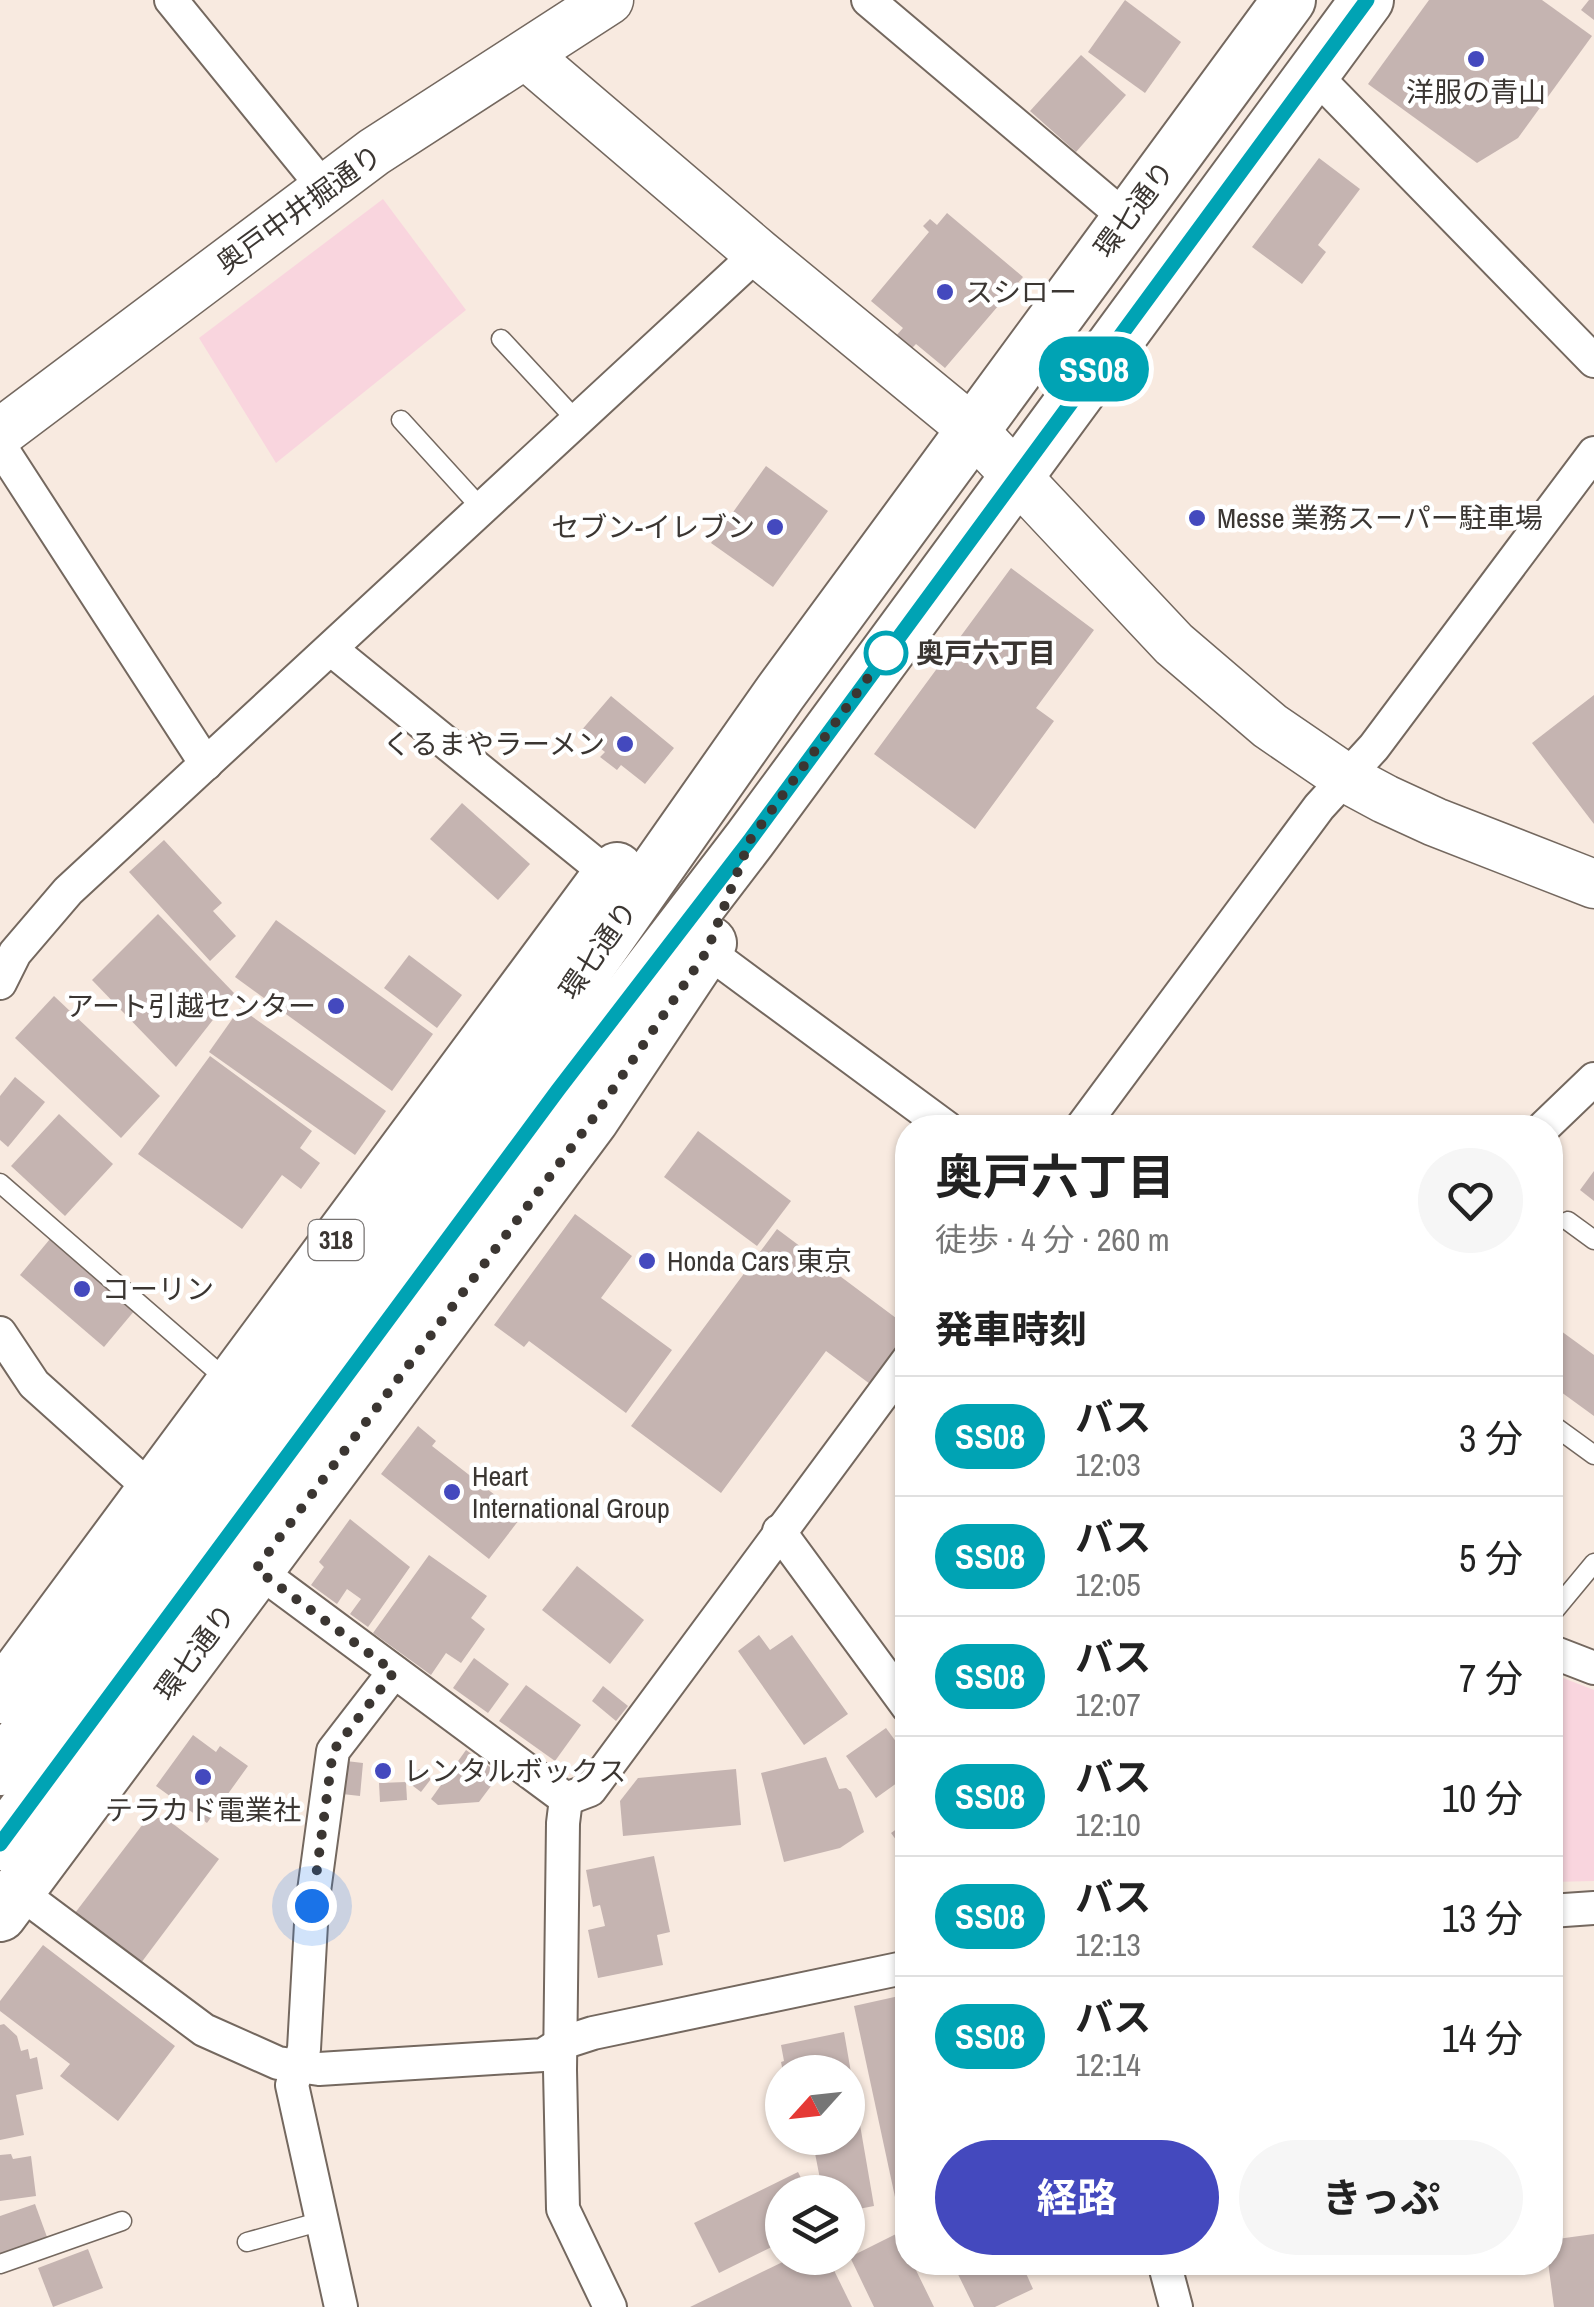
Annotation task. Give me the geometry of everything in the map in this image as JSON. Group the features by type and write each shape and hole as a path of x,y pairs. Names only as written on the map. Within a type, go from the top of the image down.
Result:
{"main road":[{"name":"環七通り","path":"0,1769 539,1076 750,840 1367,0"},
{"name":"環七通り","path":"6,1883 539,1076 698,807 1285,1"},
{"name":"環七通り","path":"0,1698 609,875 698,807"},
{"name":"環七通り","path":"6,1883 256,1569 592,1120 707,951 750,840"}],"street":[{"path":"170,0 324,188"},
{"name":"奥戸中井掘通り","path":"3,429 374,152 609,0"},
{"path":"868,0 1126,218"},
{"path":"526,55 972,429 1174,644 1270,726 1346,778 1435,822 1594,884"},
{"path":"1313,73 1594,361"},
{"path":"0,983 15,953 68,891 758,253"},
{"path":"3,429 206,764"},
{"path":"1092,1115 1319,807 1374,747 1594,453"},
{"path":"332,650 609,875"},
{"path":"707,951 930,1115"},
{"path":"1557,1115 1594,1079"},
{"path":"0,1333 34,1384 151,1489"},
{"path":"566,1800 590,1790 895,1377"},
{"path":"779,1531 895,1689"},
{"path":"256,1569 566,1800"},
{"path":"1563,1656 1594,1668"},
{"path":"341,2307 292,2086 304,2049 312,1906 333,1751 394,1672"},
{"path":"566,1800 563,2210 610,2307"},
{"path":"6,1883 204,2030 278,2063 319,2069 543,2055 562,2043 593,2033 895,1969"},
{"path":"1563,1909 1594,1908"},
{"path":"1167,2275 1176,2307"}],"lane":[{"path":"502,340 577,421"},
{"path":"401,420 483,510"},
{"path":"0,1183 212,1367"},
{"path":"1568,1221 1594,1240"},
{"path":"1563,1432 1594,1455"},
{"path":"1563,1601 1594,1564"},
{"path":"0,2264 122,2220"},
{"path":"247,2242 322,2221"}],"shaded area":[{"path":"383,199 466,310 276,463 199,338"},
{"path":"1563,1678 1594,1690 1594,1881 1563,1882"}],"building":[{"path":"1125,0 1181,42 1145,93 1088,52"},
{"path":"1429,0 1542,0 1592,36 1518,138 1477,163 1368,84"},
{"path":"1589,0 1594,0 1594,20 1581,10"},
{"path":"1081,55 1126,95 1076,152 1030,111"},
{"path":"1319,158 1360,189 1318,245 1326,252 1302,284 1252,247"},
{"path":"947,213 1023,277 945,368 916,344 910,350 895,337 903,328 871,301 929,232 923,226 930,219 937,225"},
{"path":"766,466 828,511 773,587 711,543"},
{"path":"1011,568 1094,630 1036,708 1054,721 975,829 874,754"},
{"path":"1594,695 1594,824 1532,743"},
{"path":"611,696 674,748 645,784 621,765 617,770 600,757 605,752 580,732"},
{"path":"462,803 530,864 498,900 430,839"},
{"path":"164,840 222,903 213,911 236,936 210,961 129,872"},
{"path":"158,914 234,993 176,1067 92,980"},
{"path":"276,920 433,1034 392,1091 235,977"},
{"path":"409,955 462,995 437,1028 384,988"},
{"path":"54,996 160,1096 121,1138 15,1038"},
{"path":"240,1008 386,1111 355,1155 209,1052"},
{"path":"210,1056 312,1131 300,1148 320,1163 301,1189 282,1175 242,1229 138,1154"},
{"path":"15,1077 45,1102 8,1147 0,1140 0,1096"},
{"path":"59,1114 113,1164 65,1216 11,1166"},
{"path":"698,1131 791,1201 757,1246 664,1177"},
{"path":"1594,1171 1594,1201 1580,1190"},
{"path":"575,1214 632,1256 601,1298 672,1350 626,1413 529,1341 524,1347 494,1325"},
{"path":"777,1229 895,1317 895,1351 870,1384 826,1351 721,1493 631,1426"},
{"path":"50,1239 135,1310 104,1347 20,1275"},
{"path":"1563,1332 1594,1355 1594,1416 1563,1393"},
{"path":"418,1426 436,1441 432,1446 522,1516 489,1559 381,1474"},
{"path":"350,1519 410,1567 368,1627 350,1614 361,1599 347,1589 337,1604 311,1585 324,1567 319,1562"},
{"path":"429,1555 487,1596 471,1618 485,1629 461,1663 446,1653 431,1675 373,1633"},
{"path":"577,1566 644,1620 610,1664 542,1610"},
{"path":"759,1635 770,1650 792,1635 848,1714 804,1745 738,1651"},
{"path":"474,1658 509,1684 488,1713 453,1688"},
{"path":"526,1685 581,1725 555,1761 499,1721"},
{"path":"603,1686 628,1706 616,1721 592,1701"},
{"path":"886,1728 895,1740 895,1784 876,1798 846,1756"},
{"path":"193,1735 216,1752 220,1746 248,1766 207,1823 156,1786"},
{"path":"466,1750 500,1774 479,1802 438,1805 431,1799"},
{"path":"826,1757 839,1789 851,1792 864,1832 840,1848 784,1862 761,1773"},
{"path":"346,1761 363,1763 360,1796 342,1794"},
{"path":"419,1769 431,1779 421,1792 409,1783"},
{"path":"736,1769 741,1825 623,1836 620,1801 638,1778"},
{"path":"406,1782 407,1800 380,1802 379,1783"},
{"path":"164,1817 219,1859 141,1963 75,1913 146,1820"},
{"path":"654,1856 670,1932 657,1935 663,1965 598,1978 588,1930 605,1926 600,1905 593,1907 586,1870"},
{"path":"43,1945 175,2046 118,2121 60,2076 70,2064 0,2011 0,2001"},
{"path":"895,1997 895,2197 865,2055 854,2006"},
{"path":"4,2024 17,2036 21,2051 28,2049 30,2059 37,2057 43,2089 16,2095 24,2135 0,2140 0,2025"},
{"path":"844,2032 848,2055 783,2055 781,2045"},
{"path":"11,2154 13,2159 31,2156 36,2196 0,2201 0,2155"},
{"path":"865,2154 874,2206 865,2208 865,2175 819,2175 815,2155"},
{"path":"765,2188 765,2250 719,2273 694,2223"},
{"path":"35,2204 47,2237 0,2254 0,2216"},
{"path":"895,2234 895,2275 918,2275 934,2307 874,2307 859,2275 865,2275 865,2250"},
{"path":"1594,2234 1594,2307 1554,2307 1550,2275 1563,2275 1563,2238"},
{"path":"88,2249 103,2288 53,2307 38,2268"},
{"path":"765,2271 765,2275 836,2275 852,2307 690,2307"},
{"path":"958,2275 1027,2275 1033,2289 995,2307 974,2307"}],"bus line":[{"name":"SS08","path":"0,1844 558,1090 750,840 1367,0"}],"place":[{"name":"洋服の青山","path":"1476,59"},
{"name":"スシロー","path":"945,292"},
{"name":"Messe 業務スーパー駐車場","path":"1197,518"},
{"name":"セブン-イレブン","path":"775,527"},
{"name":"奥戸六丁目","path":"886,653"},
{"name":"くるまやラーメン","path":"625,744"},
{"name":"アート引越センター","path":"336,1006"},
{"name":"Honda Cars 東京","path":"647,1261"},
{"name":"コーリン","path":"82,1289"},
{"name":"Heart International Group","path":"452,1492"},
{"name":"レンタルボックス","path":"383,1771"},
{"name":"テラカド電業社","path":"203,1777"}],"route":[{"path":"312,1906 333,1751 394,1672 256,1569 592,1120 707,951 750,840 886,653"}]}
